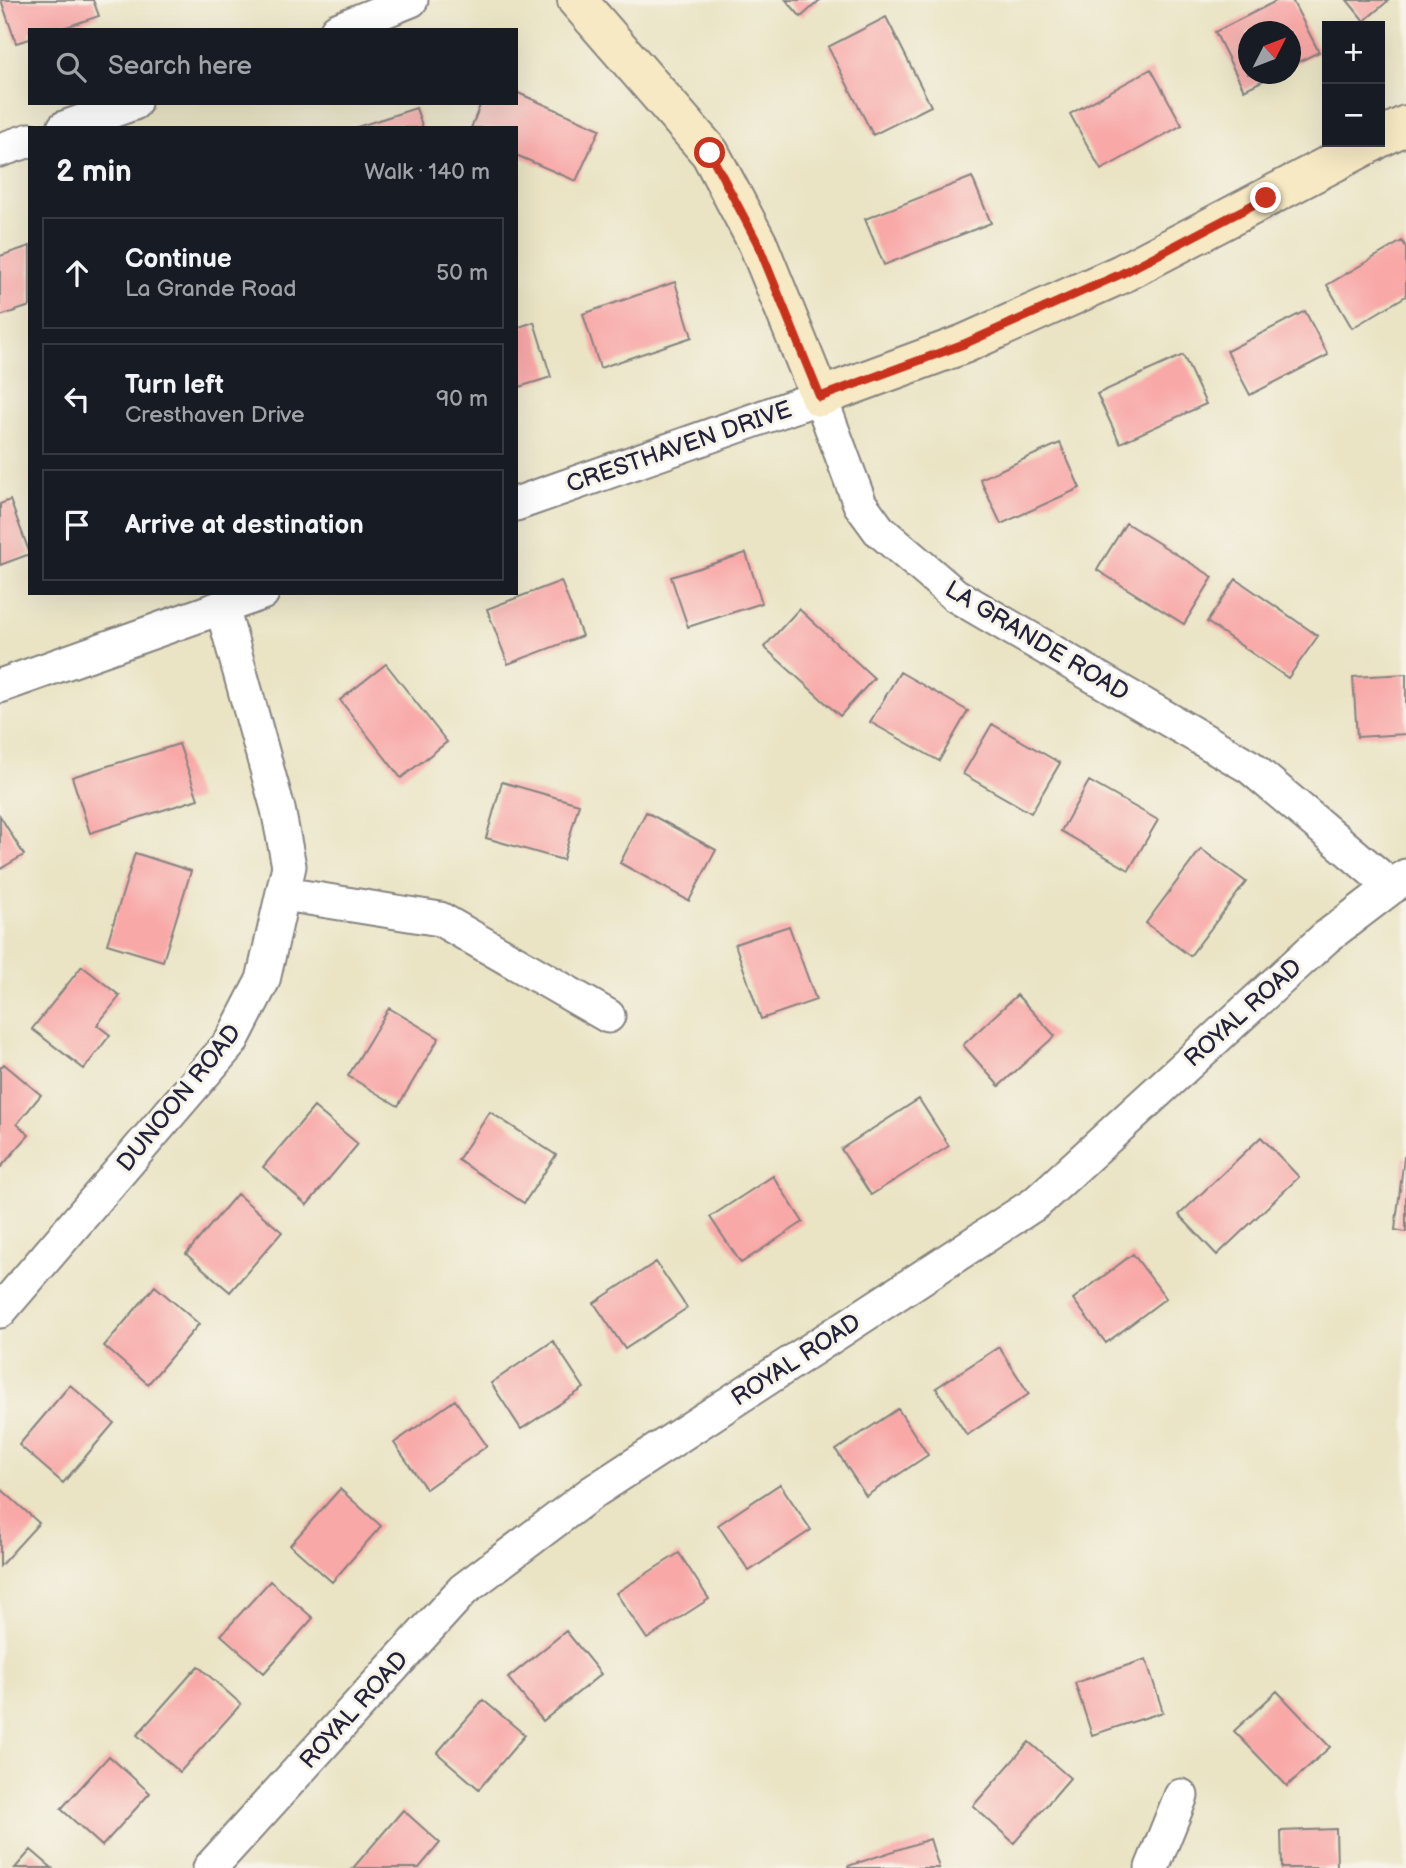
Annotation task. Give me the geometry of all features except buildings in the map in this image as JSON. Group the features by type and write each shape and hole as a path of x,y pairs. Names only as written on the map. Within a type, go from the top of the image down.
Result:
{"street":[{"path":"342,28 411,0"},
{"name":"LA GRANDE ROAD","path":"577,0 710,153 758,244 860,504 879,530 955,595 1250,767 1399,881"},
{"path":"70,126 128,105"},
{"path":"1385,136 1406,125"},
{"path":"0,150 28,141"},
{"name":"CRESTHAVEN DRIVE","path":"518,503 964,344 1121,274 1363,147"},
{"path":"0,686 256,595"},
{"name":"DUNOON ROAD","path":"0,1311 231,1042 263,980 289,866 278,809 222,607"},
{"name":"ROYAL ROAD","path":"210,1868 463,1590 593,1492 1036,1203 1325,938 1399,881"},
{"path":"284,894 440,919 608,1016"},
{"path":"1152,1868 1181,1796"}],"route":[{"path":"710,153 758,244 820,397 964,344 1121,274 1266,198"}]}
